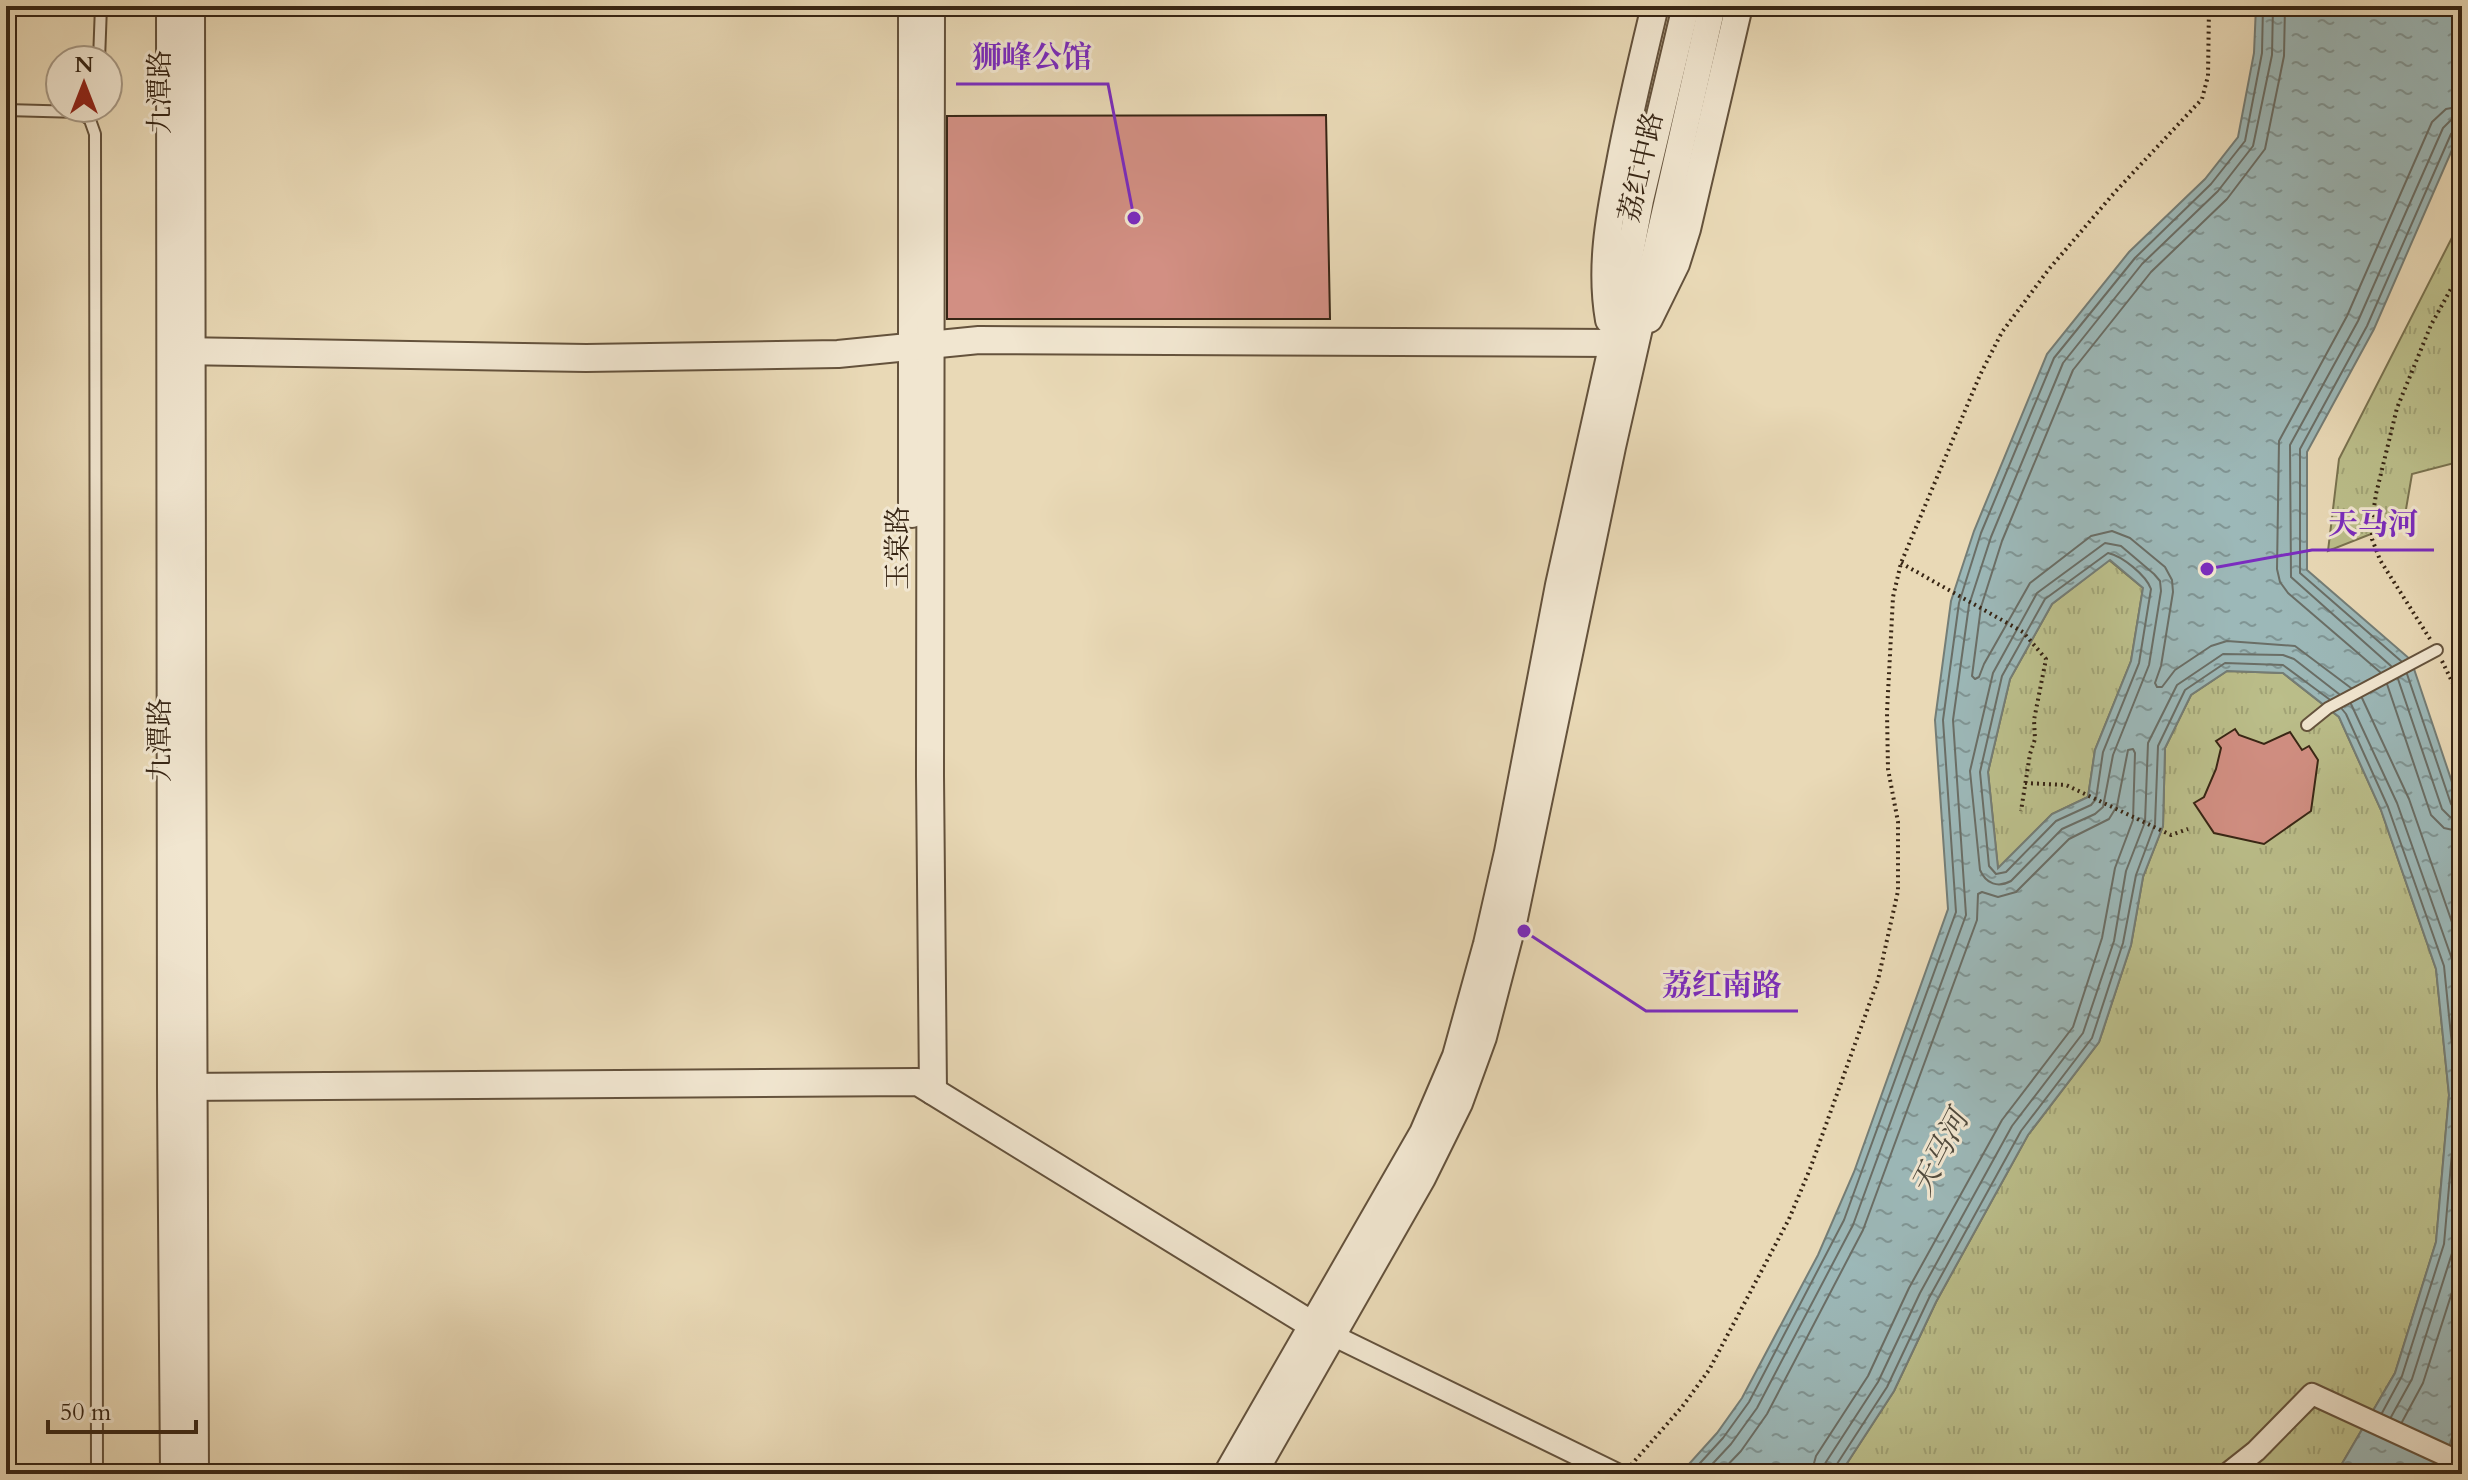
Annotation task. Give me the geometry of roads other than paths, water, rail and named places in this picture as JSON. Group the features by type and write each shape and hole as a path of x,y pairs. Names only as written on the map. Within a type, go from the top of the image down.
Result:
{"street":[{"name":"九潭路","path":"170,6 182,351"},
{"name":"九潭路","path":"174,1474 181,1087 182,351 191,6"},
{"name":"玉棠路","path":"912,6 920,345 925,1086"},
{"name":"玉棠路","path":"920,345 931,6"},
{"path":"1624,343 1604,292 1606,238 1629,112 1655,6"},
{"name":"荔红中路","path":"1624,343 1640,200 1686,6"},
{"name":"荔红中路","path":"1624,343 1712,6"},
{"path":"1253,1474 1444,1089 1468,1020 1502,881 1559,585 1624,343 1665,290 1680,253 1739,6"},
{"path":"182,351 708,358 838,354 979,340 1624,343"},
{"path":"181,1087 925,1086 1323,1331 1617,1474"},
{"name":"九潭路","path":"181,1087 195,1474"},
{"path":"1227,1474 1323,1331"},
{"path":"2227,1474 2256,1451 2312,1394 2457,1461"}],"lane":[{"path":"100,44 101,6"},
{"path":"6,110 44,111"},
{"path":"91,124 96,154 97,1474"},
{"path":"2307,725 2328,708 2437,650"}],"water":[{"path":"2256,6 2462,6 2462,127 2374,329 2307,452 2307,570 2411,660 2462,812 2462,1408 2442,1467 2435,1474 2336,1474 2395,1373 2436,1242 2449,1095 2436,969 2381,810 2339,717 2283,673 2227,671 2191,695 2165,748 2163,826 2143,877 2131,945 2099,1042 2028,1135 1936,1302 1894,1391 1840,1474 1680,1474 1717,1433 1742,1398 1818,1255 1854,1172 1948,909 1935,720 1951,601 1974,531 2047,354 2129,252 2205,179 2238,137 2254,53","holes":["2110,560 2143,588 2131,661 2095,750 2088,797 2052,814 1998,868 1988,772 2010,679 2052,604"]}],"place":[{"name":"狮峰公馆","path":"1134,218"},
{"name":"天马河","path":"2207,569"},
{"name":"荔红南路","path":"1524,931"}]}
